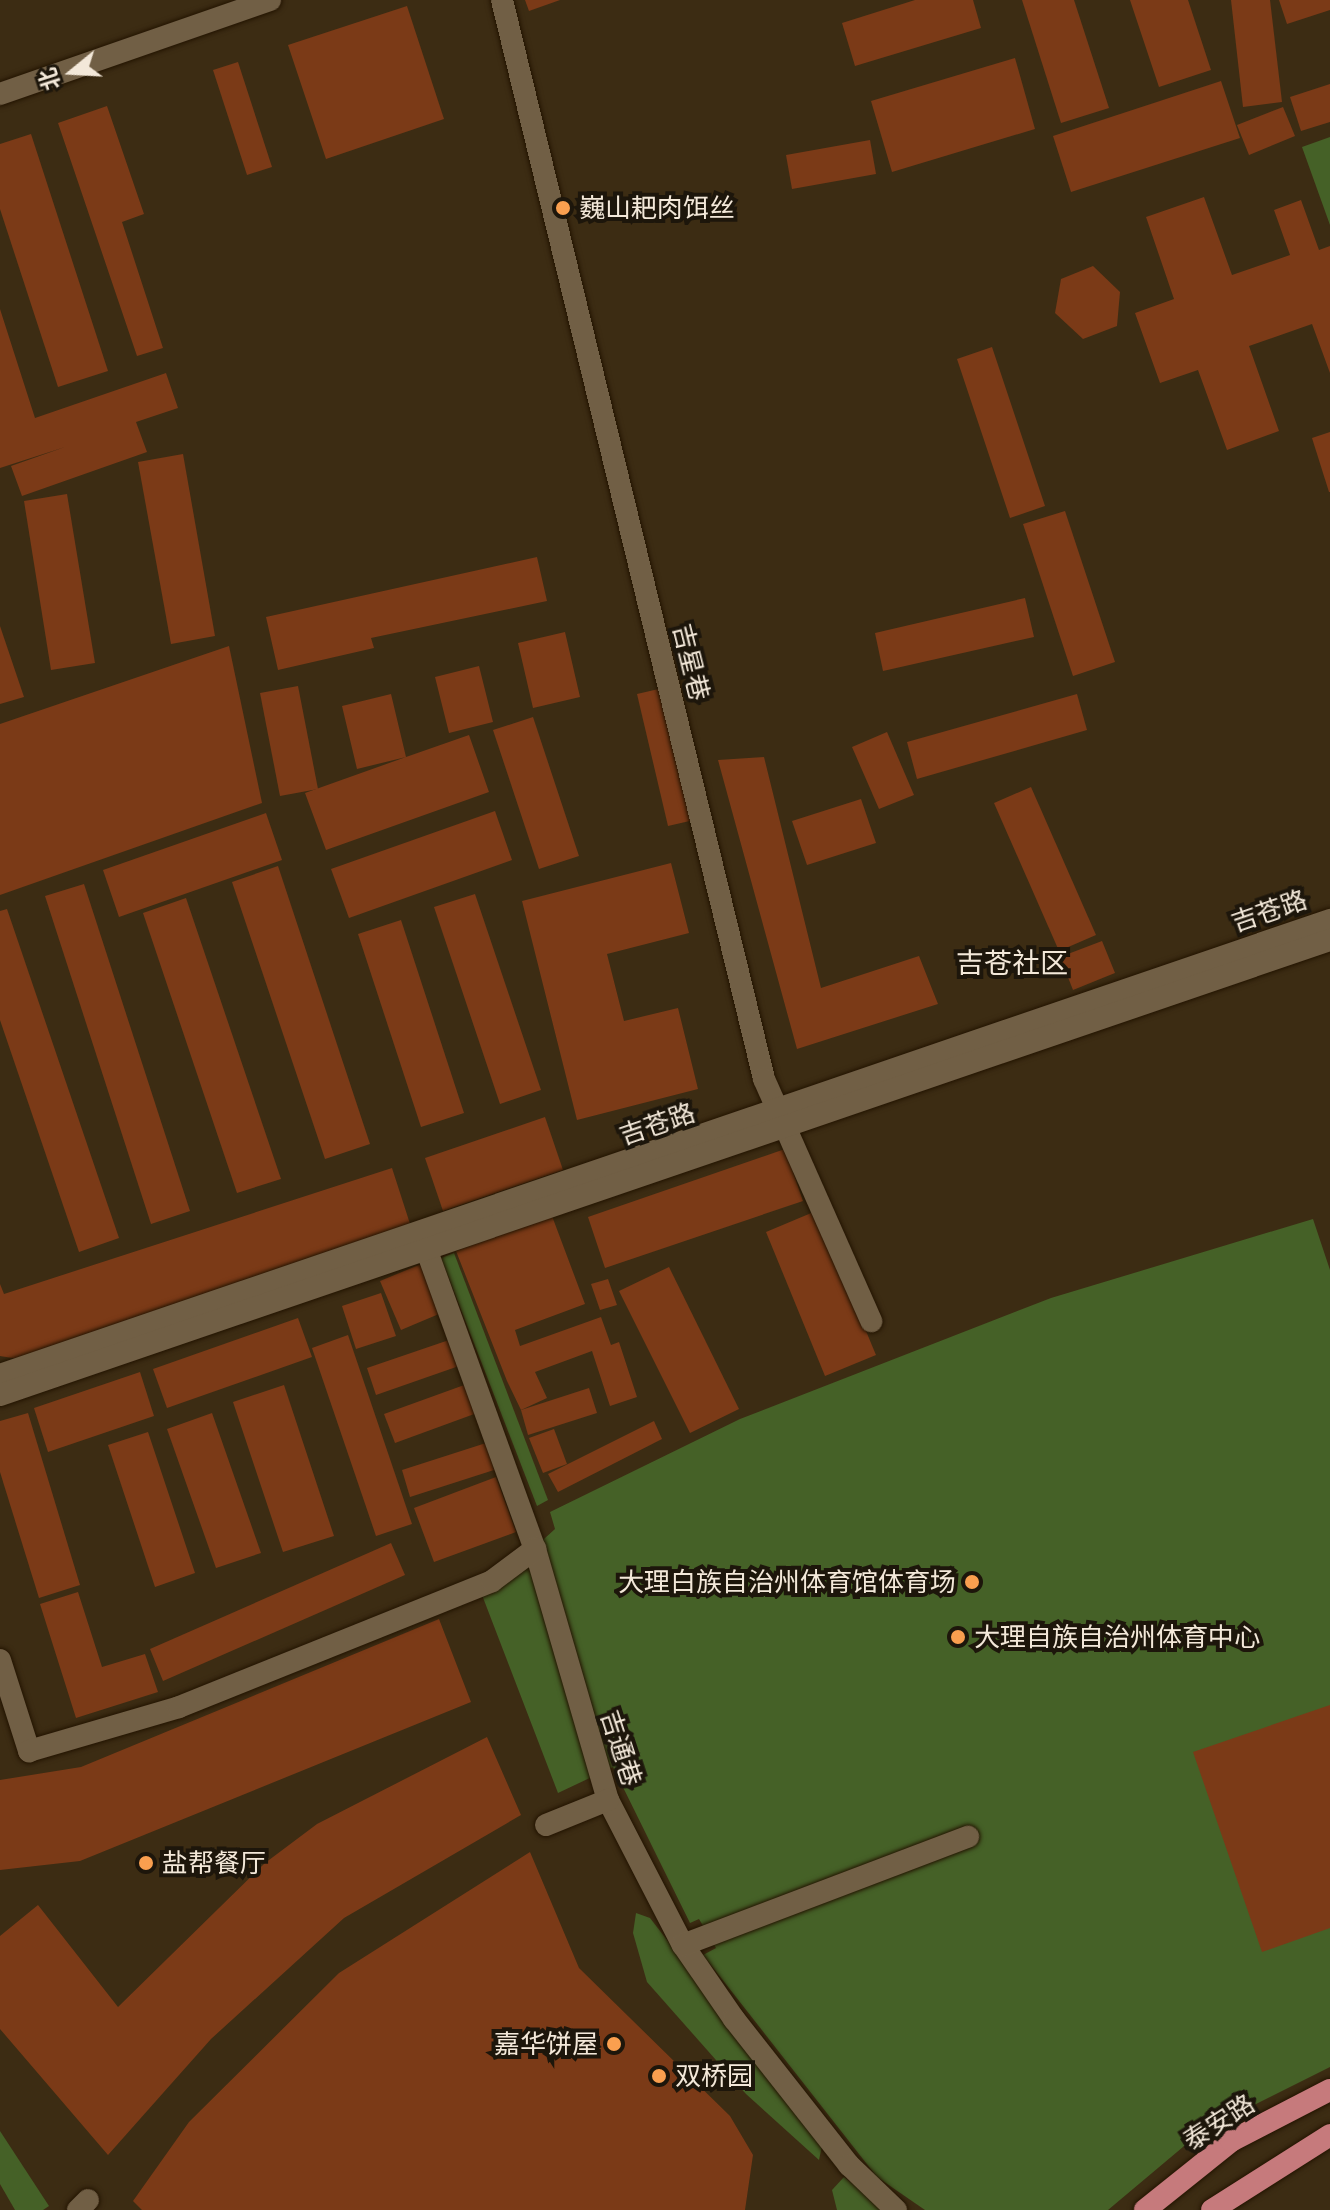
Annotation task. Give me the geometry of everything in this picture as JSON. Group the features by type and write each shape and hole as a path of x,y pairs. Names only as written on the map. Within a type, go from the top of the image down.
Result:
{"main road":[{"name":"泰安路","path":"1145,2210 1231,2141 1330,2090"},
{"path":"1212,2210 1330,2135"}],"street":[{"path":"0,94 270,0"},
{"name":"吉星巷","path":"502,0 764,1079 785,1119 871,1321"},
{"name":"吉苍路","path":"785,1119 1330,920"},
{"name":"吉苍路","path":"0,1395 785,1119 1330,940"},
{"name":"吉苍路","path":"0,1375 424,1244"},
{"name":"吉通巷","path":"424,1244 535,1549 608,1800 683,1945 849,2165 896,2210"},
{"path":"0,1660 29,1751 179,1707 492,1581 535,1549"},
{"path":"546,1825 608,1800"},
{"path":"683,1945 968,1837"}],"green space":[{"path":"1330,137 1330,225 1302,147"},
{"name":"大理自族自治州体育中心","path":"1313,1219 1330,1270 1330,2067 1202,2131 1108,2210 925,2210 877,2177 703,1955 716,1948 699,1919 690,1923 613,1767 558,1793 482,1595 555,1529 550,1512 740,1419 1051,1298"},
{"path":"454,1253 548,1500 537,1506 441,1258"},
{"path":"636,1913 650,1918 823,2141 819,2160 746,2094 647,1982 633,1933"},
{"path":"0,2131 49,2206 43,2210 15,2210 0,2184"},
{"path":"844,2177 884,2210 837,2210 832,2190"}],"building":[{"path":"525,0 560,0 529,11"},
{"path":"915,0 973,0 981,28 855,66 842,23"},
{"path":"1022,0 1074,0 1109,108 1061,123"},
{"path":"1130,0 1188,0 1211,70 1159,87"},
{"path":"1231,0 1270,0 1282,102 1243,107"},
{"path":"1279,0 1330,0 1330,10 1287,24"},
{"path":"407,6 444,119 326,159 288,45"},
{"path":"1015,58 1035,129 892,172 871,101"},
{"path":"238,62 272,167 247,175 213,70"},
{"path":"1221,81 1240,138 1071,192 1053,136"},
{"path":"1330,84 1330,122 1301,131 1290,97"},
{"path":"107,106 144,214 122,222 163,348 137,356 58,123"},
{"path":"1283,107 1295,136 1249,155 1237,125"},
{"path":"31,134 108,371 58,387 0,209 0,144"},
{"path":"870,140 876,174 792,189 786,155"},
{"path":"1204,197 1232,275 1290,255 1274,210 1301,200 1319,250 1330,246 1330,373 1312,324 1249,346 1279,431 1227,450 1198,370 1160,383 1135,313 1174,299 1146,217"},
{"path":"1093,266 1120,292 1117,326 1083,339 1055,313 1061,279"},
{"path":"0,309 35,418 166,373 178,408 136,422 147,452 22,496 11,466 65,447 0,468"},
{"path":"992,347 1045,506 1010,518 957,359"},
{"path":"1330,432 1330,492 1329,492 1312,438"},
{"path":"183,454 215,636 171,644 138,462"},
{"path":"67,494 95,663 51,670 24,501"},
{"path":"1065,511 1115,662 1073,676 1023,524"},
{"path":"537,557 547,601 371,638 374,648 278,670 266,617"},
{"path":"1025,598 1034,637 883,671 875,633"},
{"path":"0,626 24,697 0,704"},
{"path":"565,632 580,697 533,708 518,643"},
{"path":"229,646 262,803 0,895 0,724"},
{"path":"479,666 493,722 449,733 435,677"},
{"path":"298,686 318,789 280,796 260,693"},
{"path":"663,688 694,820 668,826 637,694"},
{"path":"391,694 406,757 357,769 342,706"},
{"path":"1077,694 1087,730 917,779 907,742"},
{"path":"533,717 579,856 539,869 493,730"},
{"path":"887,732 914,795 879,809 852,747"},
{"path":"469,735 489,792 326,850 305,793"},
{"path":"764,757 821,988 919,956 938,1004 797,1049 718,760"},
{"path":"1031,787 1096,935 1059,951 994,803"},
{"path":"861,799 876,843 807,865 792,821"},
{"path":"495,811 512,860 349,918 331,869"},
{"path":"266,813 282,860 119,917 103,870"},
{"path":"671,863 689,933 607,954 624,1021 678,1008 698,1089 577,1120 522,901"},
{"path":"278,866 370,1144 325,1159 232,882"},
{"path":"84,884 190,1211 151,1224 45,896"},
{"path":"475,894 541,1090 500,1104 434,907"},
{"path":"186,898 281,1179 237,1193 143,913"},
{"path":"7,909 119,1238 79,1252 0,1020 0,911"},
{"path":"401,920 464,1113 421,1127 358,934"},
{"path":"1102,941 1115,973 1073,990 1060,957"},
{"path":"545,1117 563,1170 443,1211 425,1158"},
{"path":"785,1149 803,1201 605,1268 588,1217"},
{"path":"392,1168 412,1230 18,1359 0,1356 0,1284 4,1294"},
{"path":"816,1211 876,1355 825,1376 766,1232"},
{"path":"552,1216 585,1304 515,1330 520,1346 601,1317 611,1345 619,1342 637,1397 610,1406 592,1351 535,1372 547,1398 521,1410 507,1381 456,1251"},
{"path":"426,1262 446,1311 401,1330 380,1281"},
{"path":"669,1267 739,1409 690,1433 619,1291"},
{"path":"608,1279 617,1305 600,1310 591,1284"},
{"path":"381,1293 396,1336 356,1349 342,1306"},
{"path":"298,1318 312,1357 167,1408 153,1369"},
{"path":"348,1335 412,1524 376,1536 312,1348"},
{"path":"449,1340 459,1366 376,1395 367,1368"},
{"path":"140,1372 154,1416 48,1452 34,1408"},
{"path":"467,1384 477,1413 395,1443 384,1414"},
{"path":"284,1385 334,1536 283,1552 233,1402"},
{"path":"589,1388 597,1413 528,1435 521,1410"},
{"path":"28,1413 80,1585 39,1598 0,1472 0,1421"},
{"path":"212,1413 261,1553 216,1568 167,1429"},
{"path":"654,1421 662,1439 558,1492 548,1474"},
{"path":"554,1429 567,1464 543,1473 529,1438"},
{"path":"148,1432 195,1573 155,1587 108,1445"},
{"path":"486,1443 494,1470 410,1497 402,1470"},
{"path":"496,1477 516,1532 434,1562 414,1508"},
{"path":"391,1543 405,1575 163,1681 150,1649"},
{"path":"78,1592 102,1667 145,1654 158,1692 76,1718 40,1604"},
{"path":"439,1619 471,1702 80,1861 0,1870 0,1780 81,1767"},
{"path":"1330,1705 1330,1928 1262,1952 1193,1752"},
{"path":"487,1737 521,1815 344,1918 211,2039 108,2155 0,2029 0,1936 38,1905 118,2007 265,1863 317,1824"},
{"path":"530,1852 579,1968 730,2116 753,2155 745,2210 142,2210 133,2201 189,2122 339,1973"}],"place":[{"name":"巍山耙肉饵丝","path":"563,208"},
{"name":"大理白族自治州体育馆体育场","path":"972,1582"},
{"name":"大理自族自治州体育中心","path":"958,1637"},
{"name":"盐帮餐厅","path":"146,1863"},
{"name":"嘉华饼屋","path":"614,2044"},
{"name":"双桥园","path":"659,2076"}],"district":[{"name":"吉苍社区","path":"1012,963"}]}
